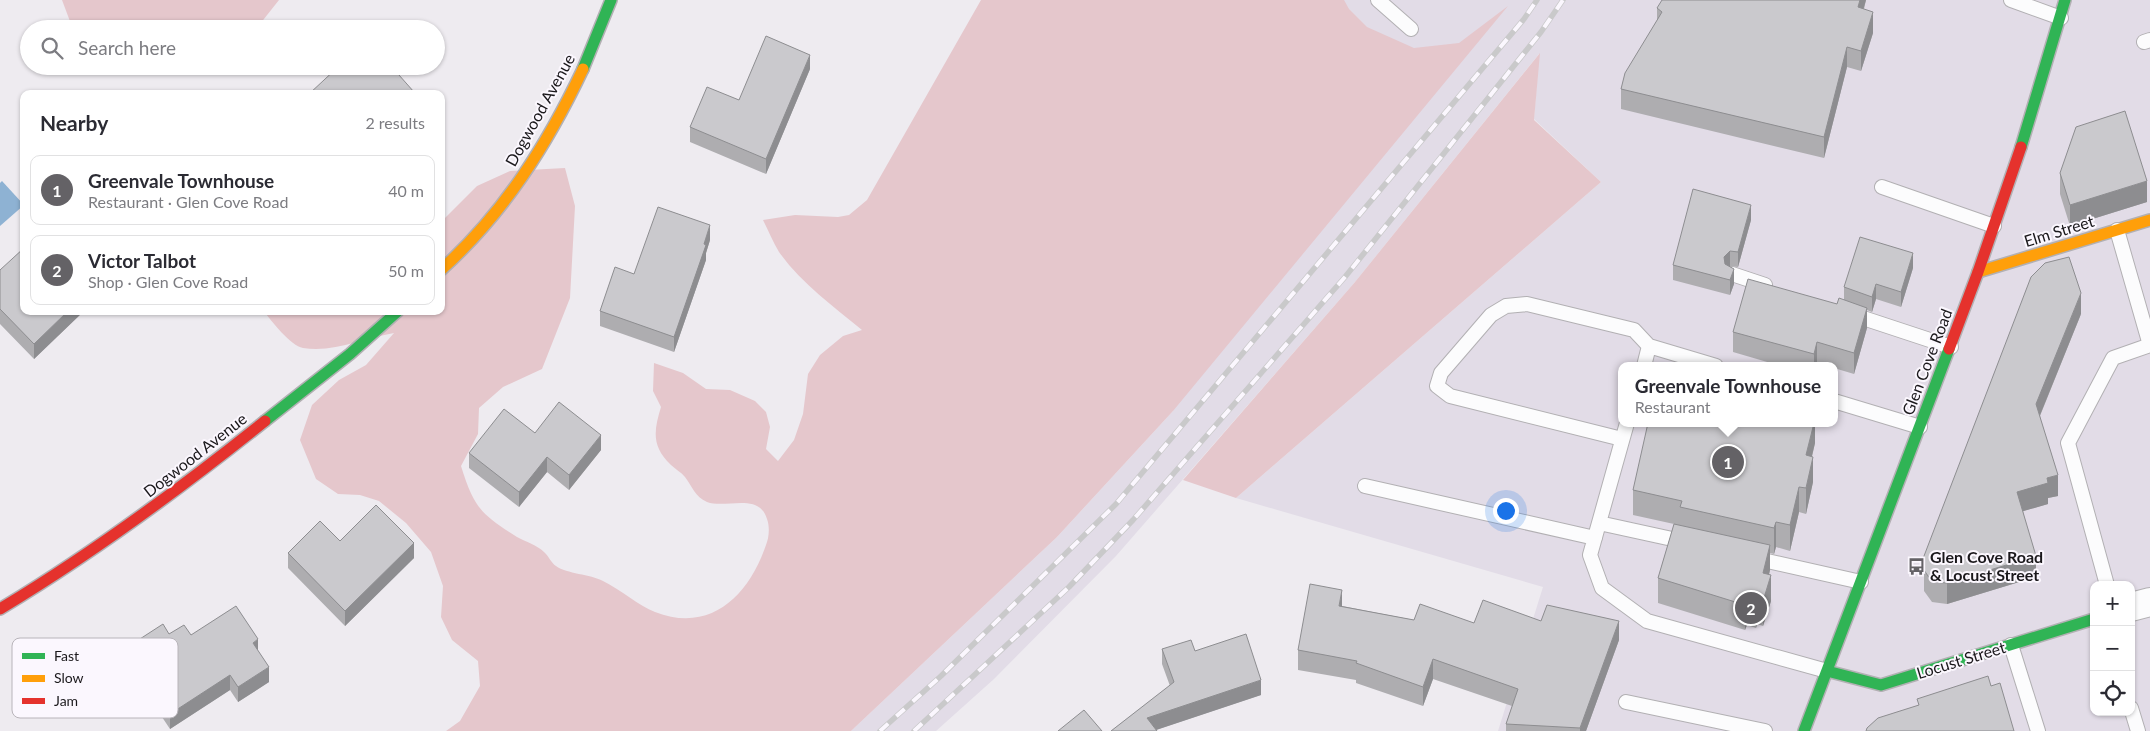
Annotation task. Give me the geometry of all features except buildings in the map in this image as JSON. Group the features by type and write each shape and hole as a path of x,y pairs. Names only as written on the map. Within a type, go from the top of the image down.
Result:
{"street":[{"name":"Dogwood Avenue","path":"445,266 476,237 506,201 549,134 598,38 611,0"},
{"name":"Glen Cove Road","path":"1804,731 1978,272 2033,111 2065,0"},
{"name":"Elm Street","path":"1978,272 2150,220"},
{"name":"Dogwood Avenue","path":"0,608 39,586 177,492 367,341 394,315"},
{"path":"2135,606 2150,602"},
{"name":"Locust Street","path":"1827,671 1881,684 2090,620"}],"lane":[{"path":"1378,0 1411,29"},
{"path":"2011,0 2061,18"},
{"path":"1882,187 1994,226"},
{"path":"2106,581 2068,443 2113,358 2150,345 2117,230"},
{"path":"1732,274 1779,289"},
{"path":"1622,439 1450,396 1437,386 1441,373 1491,315 1506,306 1527,304 1634,330 1650,346 1703,362"},
{"path":"1835,308 1951,347"},
{"path":"1645,362 1650,346"},
{"path":"1838,402 1920,427"},
{"path":"1626,427 1590,555 1602,588 1647,621 1827,671"},
{"path":"1365,486 1595,538"},
{"path":"1599,523 1703,546"},
{"path":"1741,555 1861,582"},
{"path":"2011,645 2038,731"},
{"path":"1626,702 1765,731"},
{"path":"2133,716 2138,731"}],"shaded area":[{"path":"62,0 279,0 263,20 70,20"},
{"path":"981,0 1344,0 1349,9 1367,27 1414,48 1459,43 1508,6 1173,411 1057,537 851,731 446,731 460,721 480,686 478,661 452,640 441,617 443,586 431,552 406,523 379,501 360,495 338,494 316,479 300,440 312,405 339,380 366,365 394,333 338,347 303,348 287,338 267,315 445,315 445,218 477,186 510,171 565,168 575,206 570,298 542,369 503,387 479,408 478,434 461,466 470,492 480,509 517,537 535,545 556,566 566,571 603,581 655,612 675,617 694,618 710,614 725,606 749,580 759,563 767,542 768,522 763,511 757,506 741,503 715,504 703,500 683,475 665,458 660,451 656,438 661,407 653,391 654,363 683,373 706,389 730,390 755,401 766,412 770,427 766,449 778,461 794,440 803,414 808,374 820,355 843,336 862,330 797,274 779,252 763,220 795,215 838,217 849,215 867,200"},
{"path":"1326,0 2150,0 2150,731 1498,731 1543,587 1236,498 1601,182 1534,119 1539,54 1355,282 1116,556 994,679 936,731 851,731 1057,537 1173,411"},
{"path":"1540,53 1534,120 1601,182 1236,498 1183,480 1355,282"}],"water":[{"path":"2,181 20,201 20,208 0,226 0,183"}],"railway":[{"path":"880,731 941,676 1116,504 1524,19 1537,0"},
{"path":"914,731 1069,587 1133,520 1345,277 1541,32 1563,0"}],"traffic: fast":[{"path":"583,69 611,0"},
{"path":"2021,147 2065,0"},
{"path":"265,421 350,354 394,315"},
{"path":"1804,731 1949,349"},
{"path":"1827,671 1881,685 2090,620"}],"traffic: slow":[{"path":"445,266 485,225 522,177 539,151 583,69"},
{"path":"1978,272 2150,220"}],"traffic: jam":[{"path":"1949,349 2021,147"},
{"path":"0,609 69,566 136,520 265,421"}],"place":[{"name":"Greenvale Townhouse","path":"1728,462"},
{"name":"Glen Cove Road & Locust Street","path":"1916,566"},
{"name":"Victor Talbot","path":"1751,608"}]}
